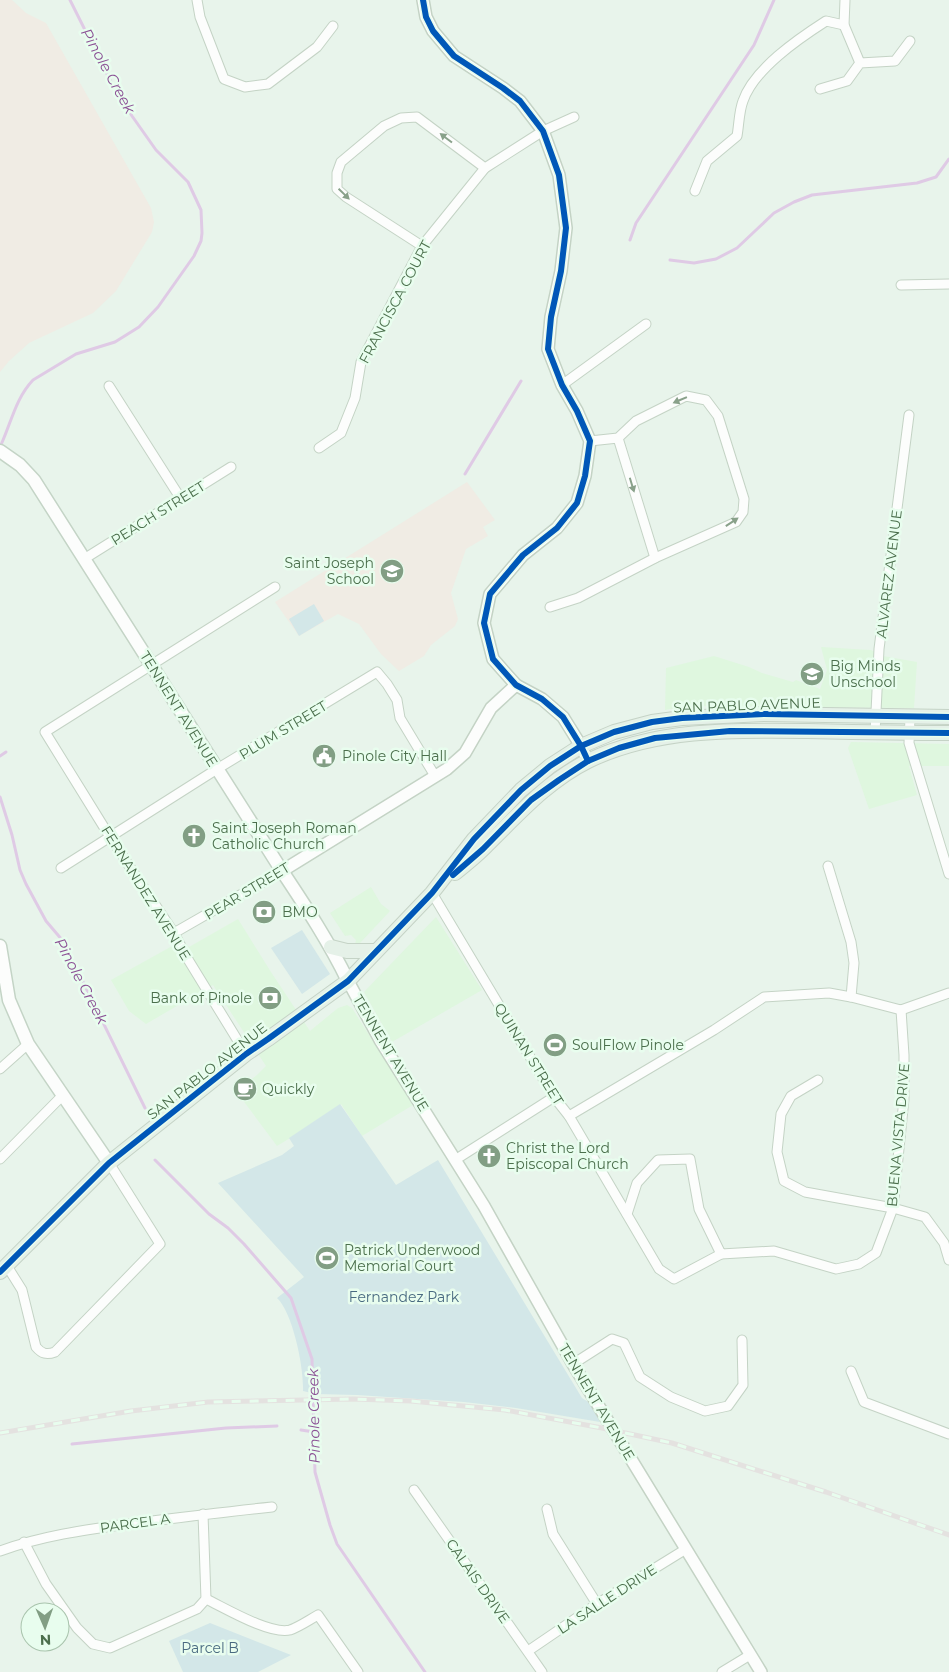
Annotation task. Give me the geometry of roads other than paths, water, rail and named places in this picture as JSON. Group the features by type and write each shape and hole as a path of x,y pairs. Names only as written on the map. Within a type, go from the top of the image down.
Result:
{"main road":[{"name":"TENNENT AVENUE","path":"4,454 20,465 34,480 331,947 348,981"},
{"name":"SAN PABLO AVENUE","path":"432,893 474,839 521,790 550,766 580,746 614,732 652,722 682,718 764,714 949,717"},
{"name":"SAN PABLO AVENUE","path":"4,1269 109,1163 246,1054 348,981 432,893 483,849 531,800 588,761 619,748 655,738 721,732 764,730 949,733"},
{"path":"0,946 10,1000 28,1044 109,1163"},
{"path":"331,947 347,951 376,951"}],"street":[{"path":"197,0 200,17 224,79 245,87 268,84 318,47 333,26"},
{"path":"423,0 426,17 433,32 454,56 520,101 543,131 559,175 566,228 561,271 551,317 548,349 562,385 577,411 590,441 585,476 577,504 557,528 523,555 490,594 484,623 492,659 516,685 542,699 563,717 588,761"},
{"path":"845,0 844,25 860,63"},
{"path":"695,191 708,161 737,136 742,101 759,74 804,35 826,21 844,25"},
{"path":"860,63 895,61 910,41"},
{"path":"820,89 847,81 860,63"},
{"path":"422,246 346,197 338,189 337,173 341,162 384,126 401,118 416,117 485,168"},
{"name":"FRANCISCA COURT","path":"319,448 341,433 355,398 361,362 422,246 485,168 543,131 574,117"},
{"path":"901,285 949,284"},
{"path":"562,385 646,324"},
{"path":"109,386 181,500"},
{"path":"550,607 578,598 655,558 736,522 743,512 744,499 718,416 706,400 686,396 636,421 618,438 590,441"},
{"name":"ALVAREZ AVENUE","path":"875,733 879,649 909,415"},
{"path":"618,438 655,558"},
{"name":"PEACH STREET","path":"84,559 231,467"},
{"path":"151,664 275,587"},
{"name":"FERNANDEZ AVENUE","path":"151,664 45,732 110,837 174,933 246,1054"},
{"name":"PLUM STREET","path":"61,868 217,769 378,672 397,700 400,718 435,776"},
{"name":"PEAR STREET","path":"174,933 282,871 447,769 465,753 490,708 516,685"},
{"path":"910,717 909,743 949,874"},
{"path":"828,866 851,942 854,963 851,997"},
{"name":"QUINAN STREET","path":"432,893 554,1097 569,1116 627,1214"},
{"name":"TENNENT AVENUE","path":"348,981 380,1040 484,1206 572,1364 761,1672"},
{"path":"569,1116 714,1030 764,997 829,993 901,1010 949,993"},
{"name":"BUENA VISTA DRIVE","path":"627,1214 659,1269 674,1279 721,1254 774,1251 836,1268 859,1264 876,1253 893,1208 904,1099 901,1010"},
{"path":"0,1069 28,1044"},
{"path":"818,1080 791,1096 781,1114 777,1152 784,1181 805,1192 893,1208 925,1217 944,1243 949,1260"},
{"path":"0,1159 62,1096"},
{"path":"455,1160 554,1097"},
{"path":"627,1214 637,1183 658,1160 690,1159 699,1209 721,1254"},
{"path":"4,1269 22,1290 36,1347 43,1353 49,1354 58,1350 160,1244 109,1163"},
{"path":"572,1364 612,1339 624,1343 640,1377 671,1398 705,1411 728,1406 743,1384 742,1340"},
{"path":"851,1371 864,1402 949,1434"},
{"name":"CALAIS DRIVE","path":"414,1490 542,1672"},
{"name":"PARCEL A","path":"0,1551 24,1542 74,1531 272,1507"},
{"path":"547,1509 553,1534 597,1604"},
{"path":"24,1542 46,1584 77,1628 93,1644 110,1648 197,1609 206,1599 203,1514"},
{"name":"LA SALLE DRIVE","path":"528,1651 597,1604 686,1549"},
{"path":"206,1599 233,1613 276,1631 290,1630 318,1615 358,1672"},
{"path":"722,1672 750,1655"}],"waterway":[{"name":"Pinole Creek","path":"0,447 18,403 33,380 76,354 115,342 139,327 158,307 194,256 201,241 201,210 188,182 156,150 132,116 112,84 70,0"},
{"path":"630,240 636,223 754,45 774,0"},
{"path":"670,260 694,263 716,259 737,248 774,213 794,202 812,195 917,183 936,177 949,159"},
{"path":"465,474 521,381"},
{"path":"0,756 6,752"},
{"name":"Pinole Creek","path":"0,797 12,835 20,870 26,884 46,921 63,941 145,1108"},
{"name":"Pinole Creek","path":"155,1160 209,1214 228,1228 244,1244 291,1298 312,1359 315,1472 330,1525 337,1544 425,1672"},
{"path":"72,1444 226,1428 277,1426"},
{"path":"301,1430 314,1432"}],"railway":[{"path":"0,1433 131,1411 208,1402 354,1399 411,1401 505,1410 672,1443 826,1492 949,1535"}],"place":[{"name":"Saint Joseph School","path":"392,571"},
{"name":"Big Minds Unschool","path":"812,674"},
{"name":"Pinole City Hall","path":"324,756"},
{"name":"Saint Joseph Roman Catholic Church","path":"194,836"},
{"name":"BMO","path":"264,912"},
{"name":"Bank of Pinole","path":"270,998"},
{"name":"SoulFlow Pinole","path":"555,1045"},
{"name":"Quickly","path":"245,1089"},
{"name":"Christ the Lord Episcopal Church","path":"489,1156"},
{"name":"Patrick Underwood Memorial Court","path":"327,1258"}],"park label":[{"name":"Fernandez Park","path":"404,1297"},
{"name":"Parcel B","path":"210,1648"}]}
